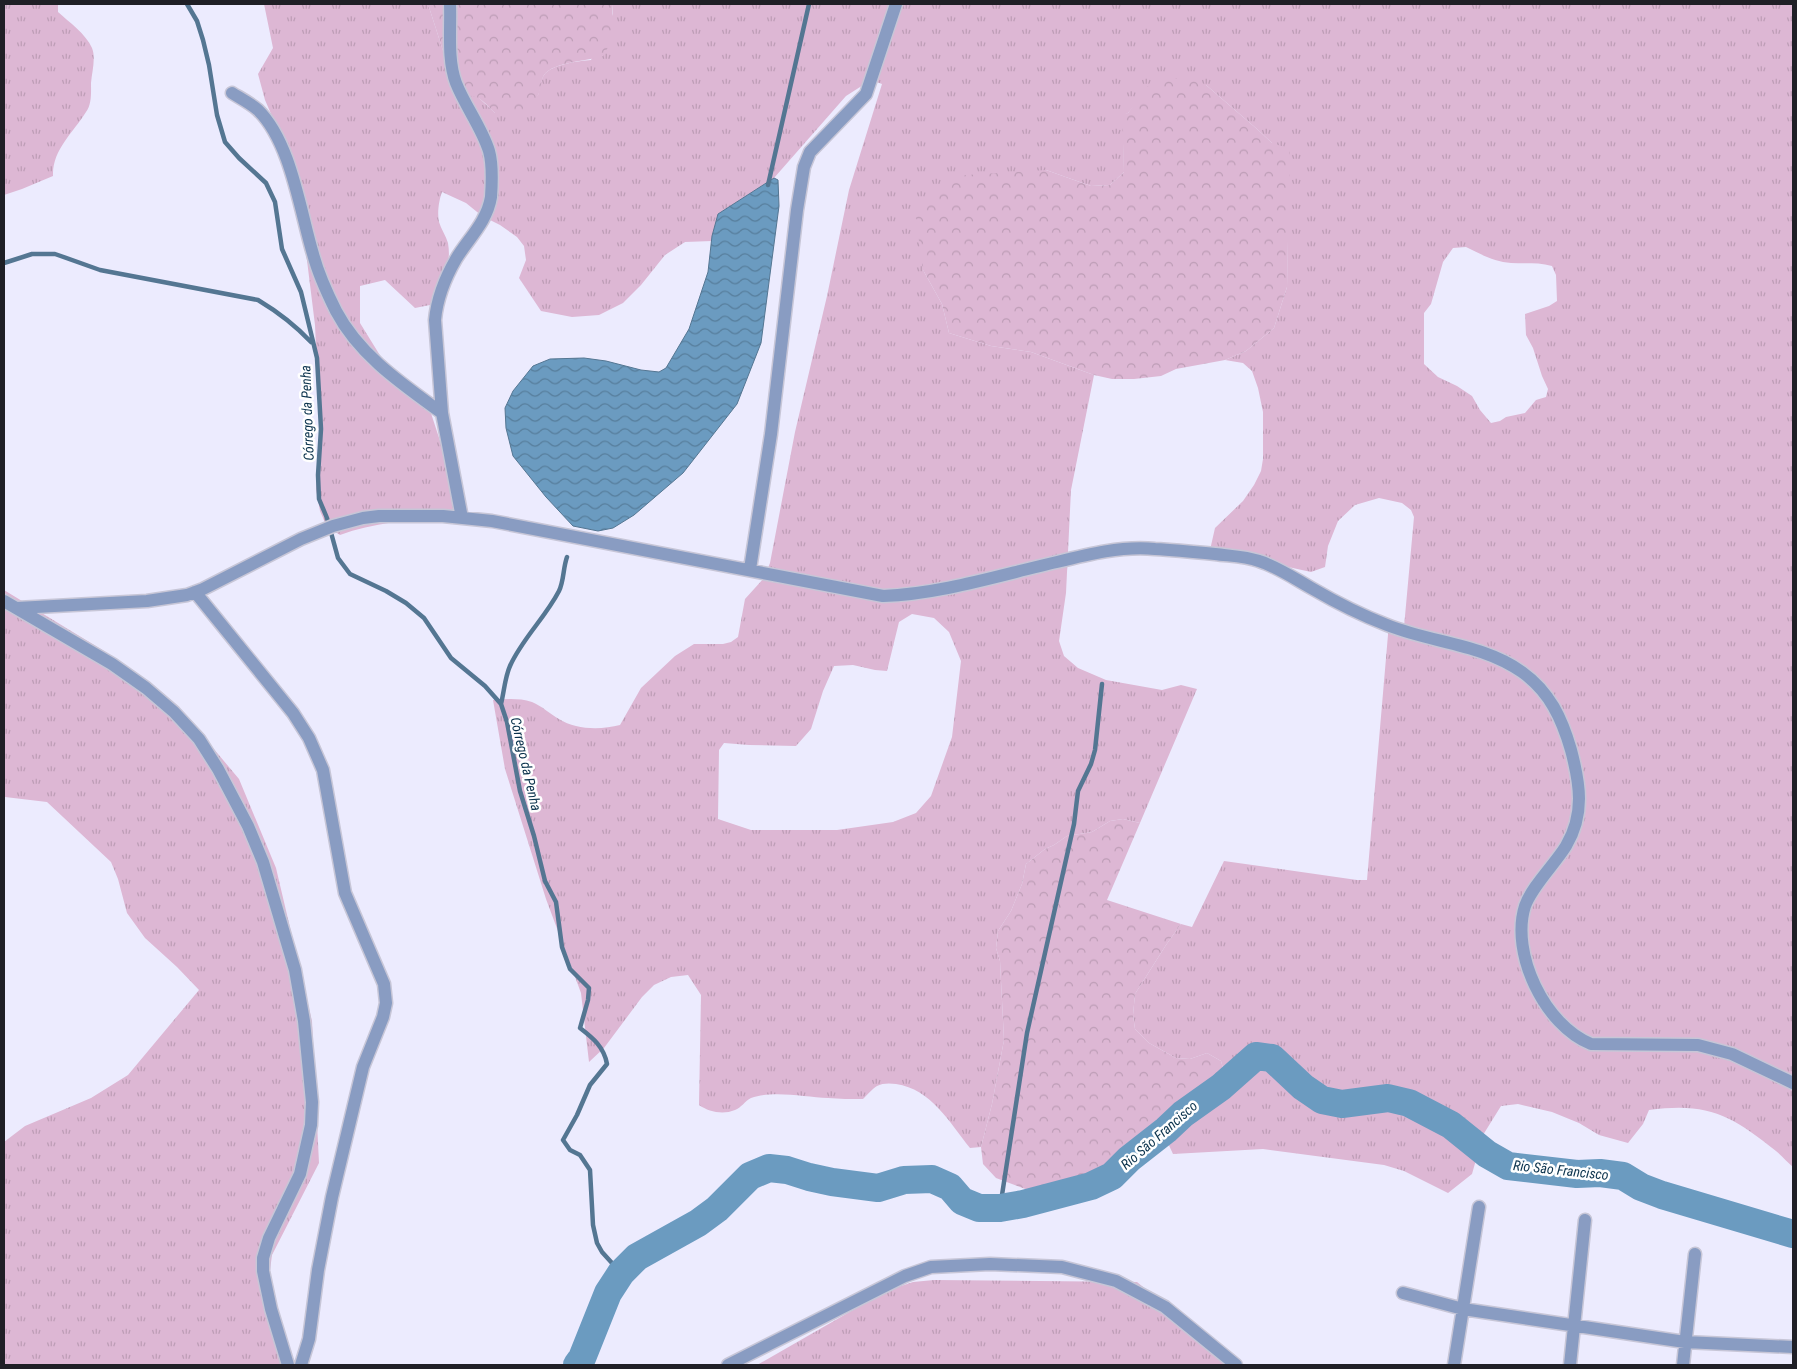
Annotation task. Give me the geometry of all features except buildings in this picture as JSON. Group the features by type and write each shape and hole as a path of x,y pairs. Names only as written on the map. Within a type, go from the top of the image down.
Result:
{"street":[{"path":"450,4 451,57 456,82 489,151 492,165 489,208 456,259 440,293 436,308 442,413 462,518"},
{"path":"750,569 771,434 797,210 804,167 810,152 866,94 896,4"},
{"path":"232,93 257,110 270,126 285,154 314,257 336,311 357,341 394,379 442,413"},
{"path":"17,608 148,601 195,592 266,556 327,529 363,518 379,516 443,516 492,521 883,596 924,593 1126,548 1152,548 1258,560 1273,566 1346,608 1390,627 1488,654 1506,662 1542,688 1556,709 1565,731 1579,780 1579,804 1575,827 1566,846 1527,901 1522,915 1520,935 1524,957 1533,982 1558,1021 1581,1040 1591,1044 1698,1045 1732,1054 1793,1083"},
{"path":"195,592 293,714 318,756 323,770 331,809 345,892 384,984 386,994 384,1016 363,1067 332,1197 318,1270 309,1339 301,1365"},
{"path":"4,601 112,664 146,688 174,712 199,739 218,769 248,826 263,862 295,970 304,1021 312,1102 311,1125 300,1174 270,1238 263,1258 263,1272 271,1309 288,1365"},
{"path":"1454,1365 1479,1207"},
{"path":"1570,1365 1585,1220"},
{"path":"1683,1365 1695,1254"},
{"path":"728,1365 905,1276 931,1267 990,1264 1062,1267 1116,1281 1165,1306 1236,1365"},
{"path":"1403,1294 1463,1309 1685,1342 1793,1347"}],"green space":[{"path":"4,4 58,4 58,12 86,38 92,48 94,61 89,105 64,142 56,158 53,176 4,195"},
{"path":"264,4 428,4 445,57 473,95 495,113 538,95 544,75 553,68 591,60 613,14 612,4 1793,4 1793,1167 1776,1151 1745,1128 1718,1114 1703,1110 1670,1108 1649,1110 1643,1124 1628,1143 1599,1135 1579,1123 1552,1112 1518,1104 1501,1106 1483,1135 1472,1174 1448,1193 1404,1171 1384,1165 1263,1149 1173,1154 1166,1139 1192,1119 1195,1104 1224,1072 1221,1061 1207,1053 1190,1059 1176,1058 1149,1043 1135,1029 1133,1015 1135,994 1181,924 1192,927 1224,861 1367,880 1389,623 1404,627 1414,517 1411,510 1402,503 1379,498 1355,505 1338,521 1328,546 1325,567 1311,572 1210,550 1215,528 1243,501 1261,471 1263,459 1263,412 1258,388 1252,371 1243,363 1225,360 1246,351 1274,328 1287,287 1288,220 1272,143 1206,85 1141,98 1128,113 1123,115 1124,172 1110,185 1091,186 1046,170 923,270 942,304 949,333 991,346 1031,352 1094,375 1071,490 1066,593 1059,641 1064,656 1078,668 1106,680 1162,690 1181,685 1197,689 1140,823 1123,819 1110,821 1092,832 1067,836 1045,849 1026,864 1022,884 1011,911 998,931 996,948 1000,961 1004,1040 992,1104 981,1147 970,1148 939,1108 930,1100 908,1087 896,1084 879,1085 863,1099 769,1094 751,1098 730,1112 716,1112 699,1105 701,995 688,975 671,977 654,985 642,997 604,1048 589,1062 581,993 546,899 505,769 493,700 518,699 532,702 566,723 581,727 605,728 620,725 641,688 675,656 694,644 723,644 731,642 738,637 745,599 764,578 770,563 795,432 827,296 849,190 882,84 871,80 846,96 774,178 718,214 712,241 685,242 665,255 641,285 623,303 599,315 572,317 541,311 519,278 526,260 524,246 517,237 500,225 482,216 466,203 442,192 438,218 448,243 449,260 445,276 430,305 415,308 385,280 360,286 360,323 381,357 419,391 427,401 444,453 456,519 397,522 368,527 340,535 327,527 320,511 316,489 320,431 315,325 294,167 265,100 258,74 273,48","holes":["1466,247 1499,261 1552,266 1556,275 1557,301 1549,306 1525,314 1526,335 1533,348 1548,389 1546,397 1536,400 1525,413 1506,417 1491,423 1480,410 1472,396 1438,377 1424,364 1424,313 1431,304 1443,262 1453,248","912,614 934,618 949,632 961,661 952,737 931,796 916,813 893,822 837,830 751,830 718,819 719,750 724,743 796,746 811,729 823,691 834,666 853,665 887,671 899,622"]},
{"path":"428,4 612,4 614,37 603,56 555,67 544,75 539,93 528,110 515,113 495,113 478,98 464,96 445,57"},
{"path":"1153,79 1193,79 1206,85 1272,143 1290,149 1287,287 1274,328 1246,351 1225,360 1176,369 1161,376 1134,379 1112,379 1094,375 1031,352 991,346 949,333 942,304 923,270 915,212 933,190 953,178 966,175 1046,170 1091,186 1110,185 1124,172 1122,114 1128,113"},
{"path":"4,590 104,651 182,711 239,779 276,868 312,1021 319,1163 272,1255 267,1293 286,1365 4,1365 4,1142 25,1126 91,1098 128,1075 199,990 145,938 127,913 118,879 111,862 47,802 4,798"},
{"path":"1123,819 1140,823 1107,900 1181,924 1135,994 1133,1015 1135,1029 1149,1043 1176,1058 1190,1059 1207,1053 1221,1061 1224,1072 1196,1104 1192,1119 1166,1139 1148,1143 1119,1168 1107,1175 1094,1175 1074,1182 1062,1192 1044,1196 996,1178 983,1164 981,1147 992,1104 1004,1040 1000,961 996,948 998,931 1011,911 1022,884 1026,864 1045,849 1067,836 1092,832 1110,821"},
{"path":"934,1280 1137,1282 1239,1365 757,1365 886,1291 913,1282"}],"water":[{"path":"774,178 778,180 779,206 761,343 737,404 683,473 634,515 613,528 598,531 573,526 546,497 513,456 506,428 505,408 513,391 533,366 550,359 584,358 659,372 666,368 689,329 708,272 712,236 718,214"}],"waterway":[{"name":"Córrego da Penha","path":"187,4 197,21 203,40 217,115 225,142 266,183 275,202 282,249 301,292 317,358 321,429 318,475 319,499 327,518 338,558 350,574 386,591 406,603 424,618 451,658 485,686 501,704 507,722 520,791 545,881 556,902 562,947 570,969 589,988 588,1000 580,1028 601,1048 606,1058 607,1064 590,1085 577,1115 563,1140 570,1150 580,1155 590,1170 593,1225 597,1243 602,1252 621,1273"},
{"path":"768,185 809,4"},
{"name":"Córrego da Penha","path":"4,263 32,254 55,254 100,270 258,300 286,319 311,342"},
{"path":"501,704 510,666 559,591 567,557"},
{"path":"1000,1208 1027,1033 1074,824 1078,791 1091,764 1095,750 1102,684"},
{"name":"Rio São Francisco","path":"577,1365 582,1358 608,1293 621,1273 637,1257 698,1223 717,1209 750,1176 769,1168 787,1170 832,1182 878,1188 904,1180 932,1179 950,1187 962,1201 979,1208 1000,1208 1023,1204 1091,1186 1112,1176 1129,1159 1183,1114 1221,1087 1256,1056 1272,1058 1303,1087 1322,1100 1342,1104 1388,1098 1409,1103 1451,1125 1487,1154 1508,1166 1577,1174 1600,1173 1623,1176 1641,1187 1662,1195 1793,1234"}]}
